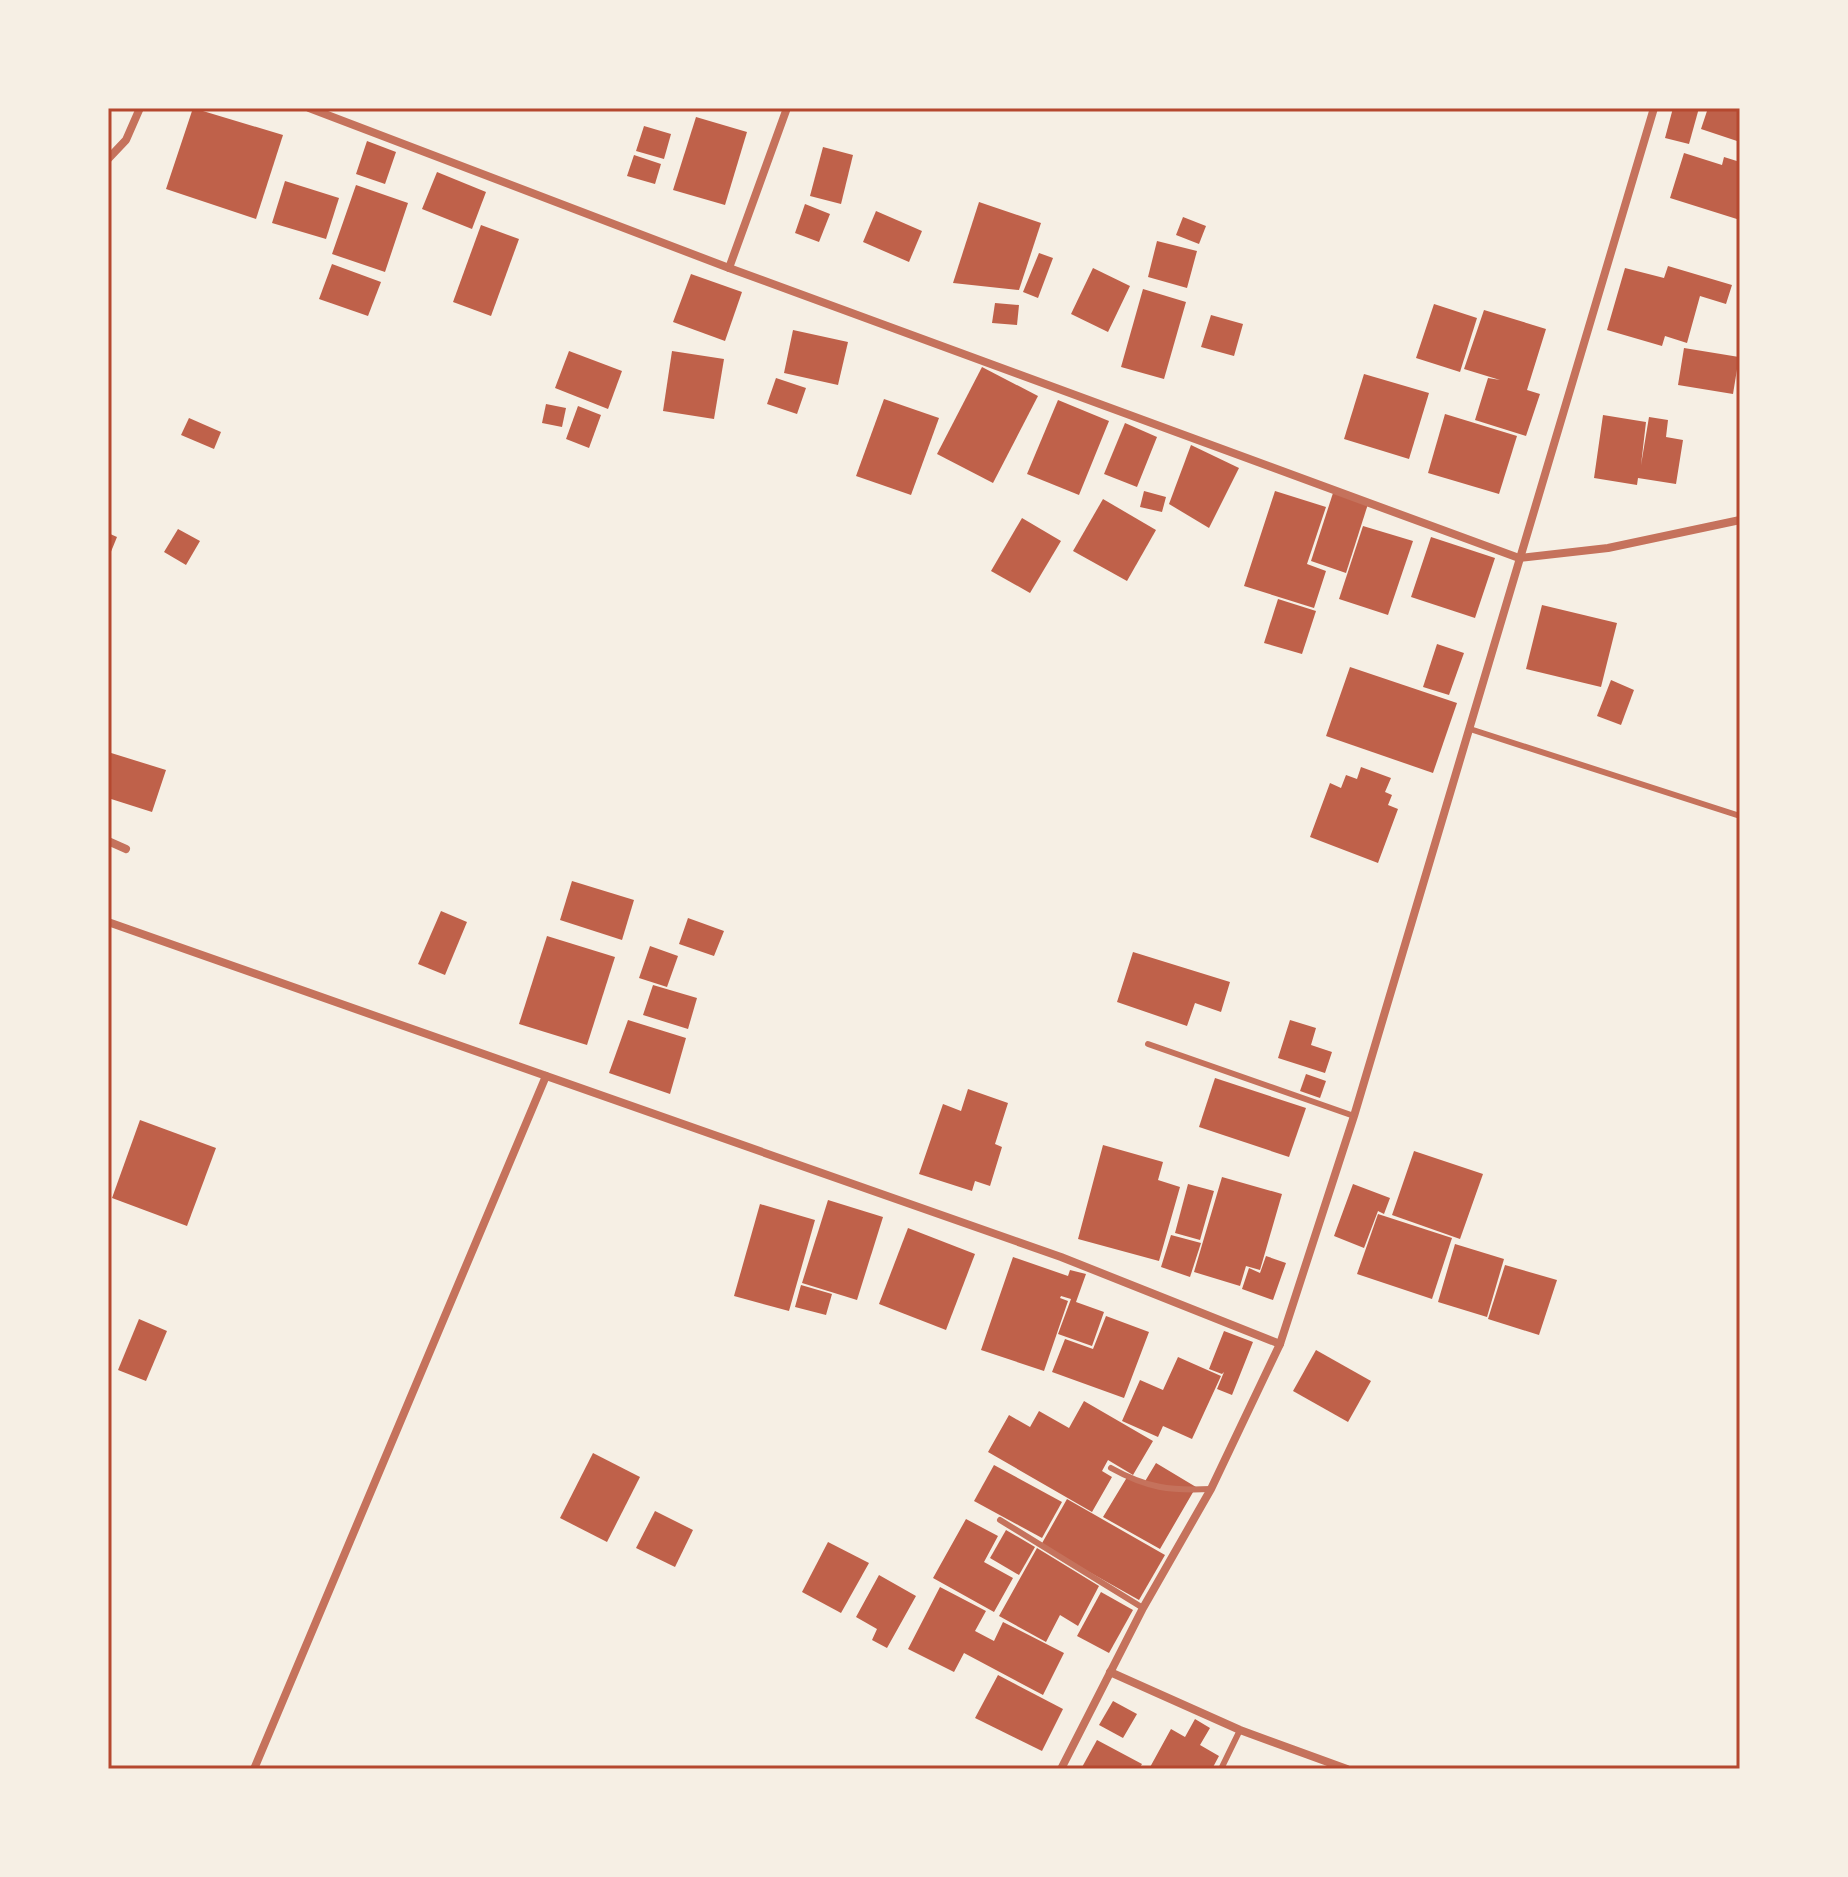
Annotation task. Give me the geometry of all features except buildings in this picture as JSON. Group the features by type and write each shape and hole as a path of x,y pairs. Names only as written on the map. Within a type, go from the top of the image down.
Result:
{"street":[{"path":"108,159 126,140 140,108"},
{"path":"309,108 729,268 1519,558 1608,548 1740,520"},
{"path":"729,268 787,108"},
{"path":"1061,1769 1143,1608 1211,1489 1280,1344 1354,1116 1654,108"},
{"path":"108,841 126,849"},
{"path":"108,922 1061,1257 1280,1344"},
{"path":"254,1769 546,1076"},
{"path":"1110,1672 1240,1730 1347,1769"}],"lane":[{"path":"1470,729 1740,816"},
{"path":"1148,1044 1354,1116"},
{"path":"1111,1468 1140,1484 1211,1489"},
{"path":"1000,1520 1143,1608"},
{"path":"1221,1769 1240,1730"}]}
